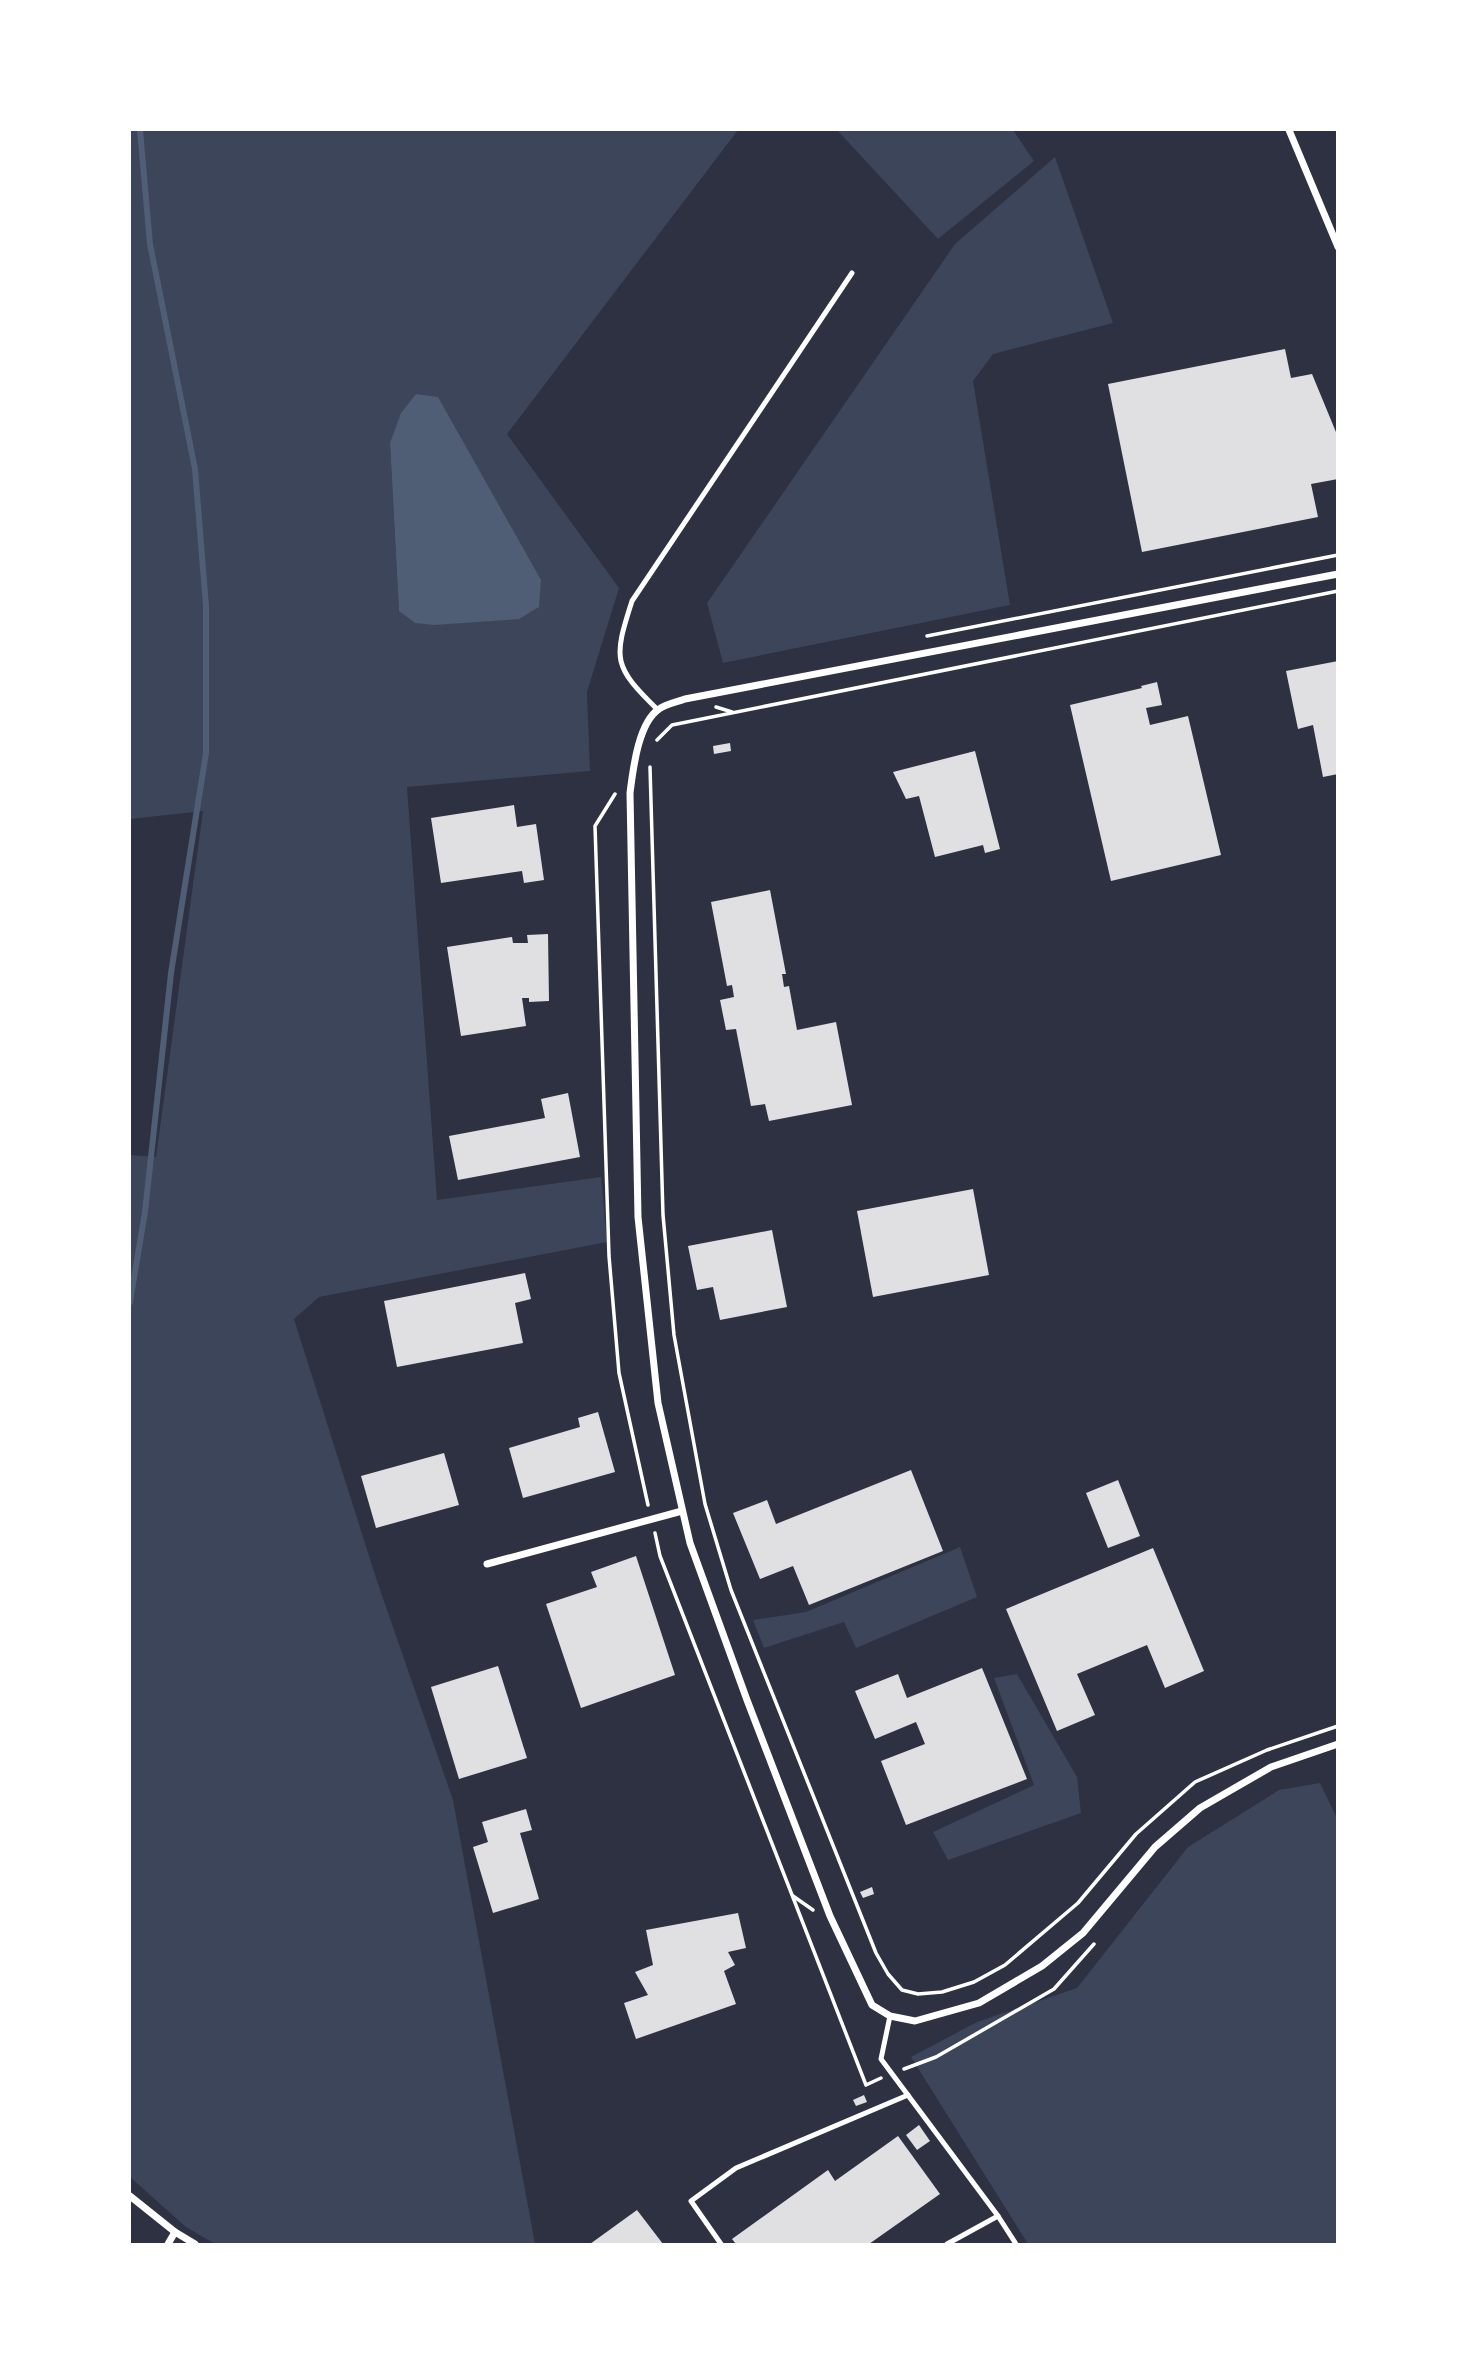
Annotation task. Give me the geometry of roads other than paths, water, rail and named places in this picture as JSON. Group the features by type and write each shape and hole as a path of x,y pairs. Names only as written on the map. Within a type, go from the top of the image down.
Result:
{"street":[{"path":"1289,130 1338,247"},
{"path":"1338,574 685,699 657,710 644,730 634,764 630,793 638,1217 657,1403 690,1544 830,1916 872,2005 890,2016 915,2021 979,2003 1042,1966 1083,1933 1155,1847 1200,1808 1271,1767 1338,1744"},
{"path":"487,1564 682,1511"},
{"path":"130,2196 195,2245"},
{"path":"168,2245 175,2232"}],"lane":[{"path":"657,710 632,686 621,669 620,637 632,601 852,273"},
{"path":"890,2016 881,2059 998,2216 1016,2245"},
{"path":"721,2245 691,2202 736,2168 908,2095"},
{"path":"947,2245 998,2216"}],"waterway":[{"path":"130,1302 145,1212 171,973 206,753 206,606 195,469 150,244 140,130"}]}
